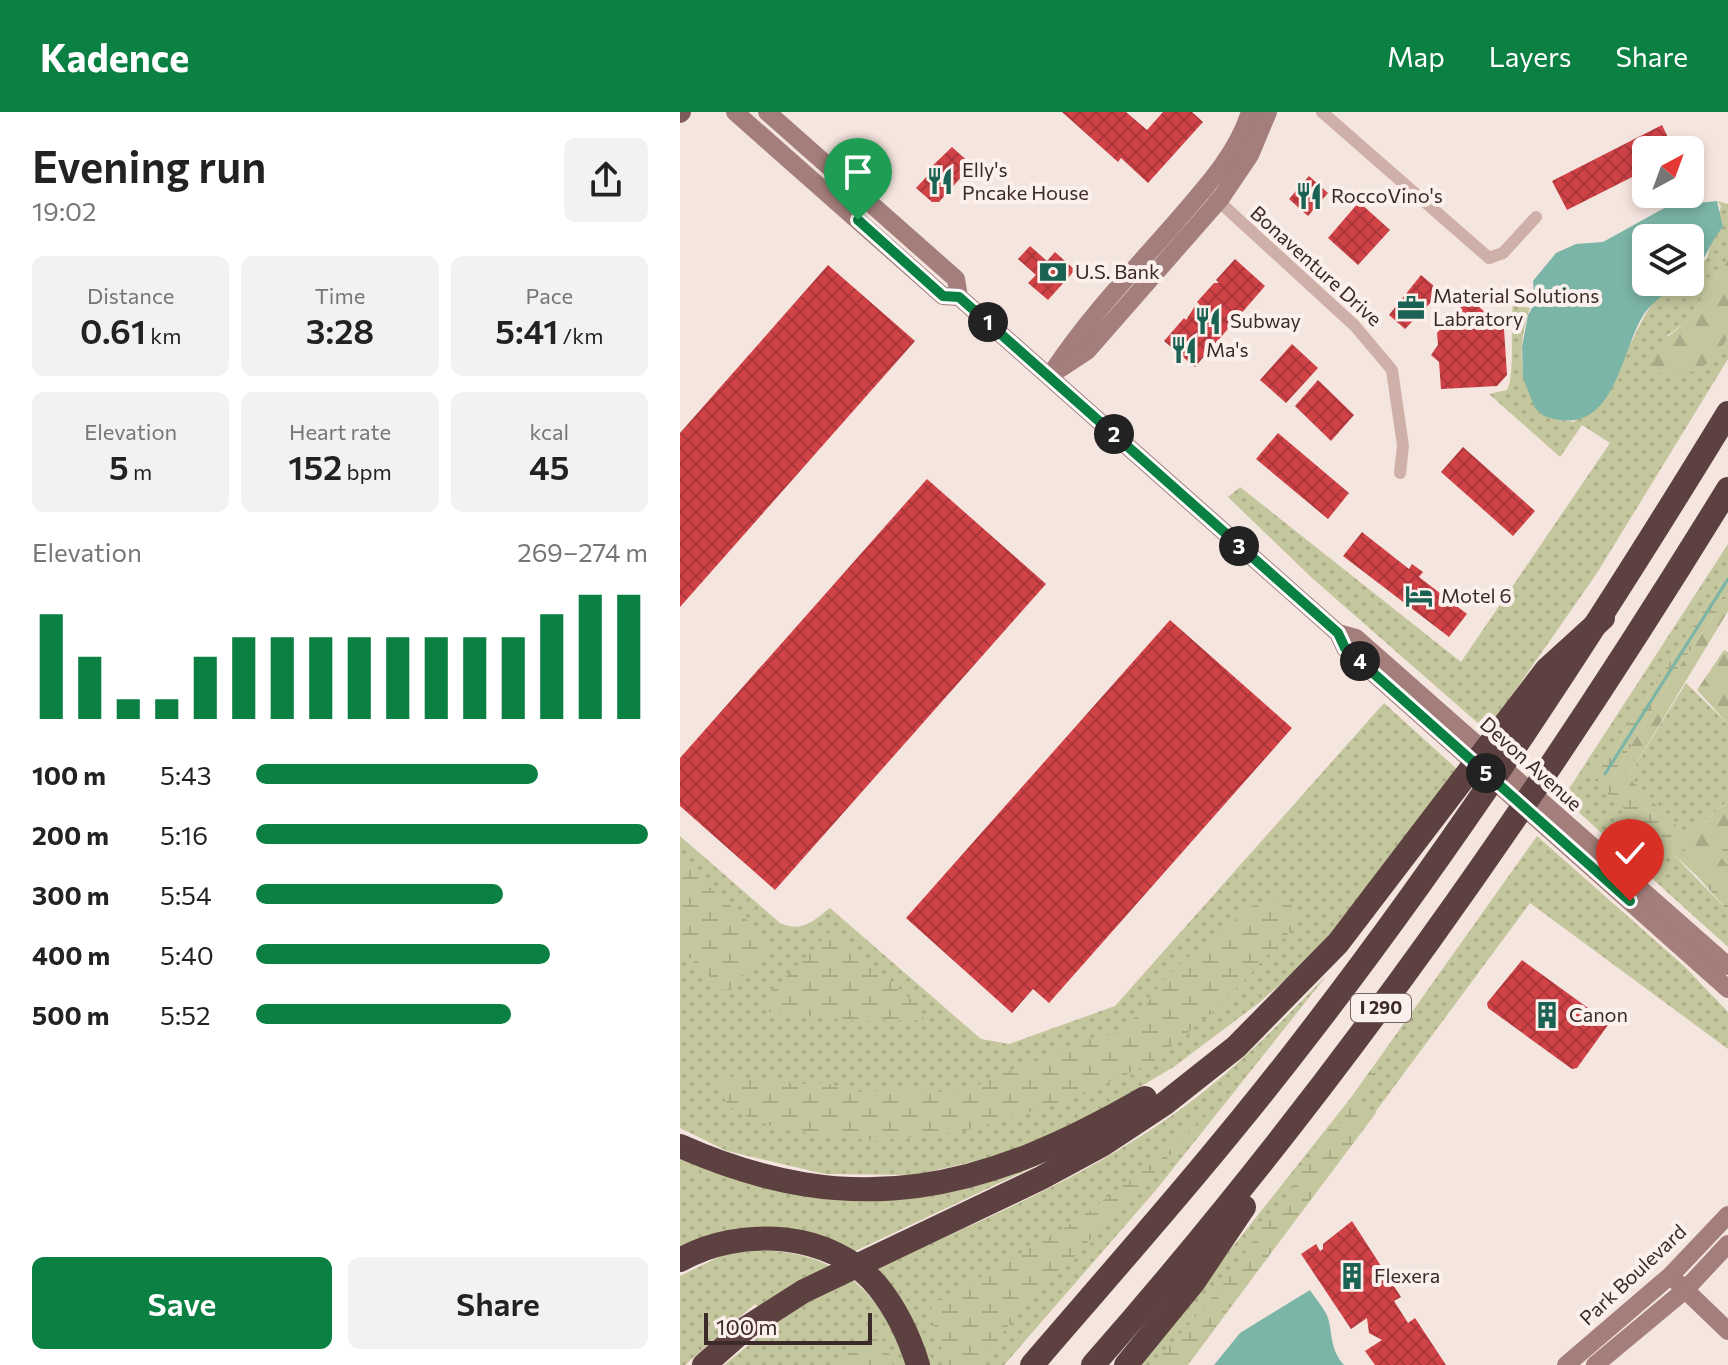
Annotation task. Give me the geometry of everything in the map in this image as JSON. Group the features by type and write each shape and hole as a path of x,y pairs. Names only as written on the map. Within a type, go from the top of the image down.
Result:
{"highway":[{"name":"I 290","path":"1032,1365 1165,1212 1304,1040 1487,791 1603,618 1728,413"},
{"name":"I 290","path":"1093,1365 1213,1223 1456,906 1564,747 1728,489"},
{"path":"704,1365 764,1315 838,1273 1041,1178 1152,1112 1236,1047 1313,972 1425,832 1547,669 1603,618"},
{"path":"680,1146 733,1168 825,1187 880,1189 977,1176 1061,1145 1149,1096 1205,1059 1313,972"},
{"path":"1126,1365 1193,1283 1362,1032"},
{"path":"680,1260 694,1252 738,1239 784,1238 850,1262 878,1286 906,1328 918,1365"}],"main road":[{"name":"Devon Avenue","path":"735,112 943,296 959,297 1338,633 1356,638 1441,723 1574,842 1728,989"},
{"name":"Devon Avenue","path":"767,112 956,279 959,297"},
{"path":"1212,195 1250,112"},
{"path":"1049,376 1074,339 1250,155 1268,112"},
{"name":"Devon Avenue","path":"1574,842 1728,966"},
{"name":"Park Boulevard","path":"1566,1365 1671,1275 1728,1215"},
{"name":"Park Boulevard","path":"1595,1365 1685,1290 1728,1244"},
{"path":"1671,1275 1728,1331"}],"street":[{"path":"1322,112 1489,258 1503,253 1536,217"},
{"name":"Bonaventure Drive","path":"1212,195 1355,326 1392,370 1403,446 1400,473"}],"green space":[{"path":"1717,201 1728,204 1728,260 1704,295 1704,261 1721,206"},
{"path":"1728,260 1728,337 1722,347 1707,363 1687,373 1677,375 1654,371 1651,361 1659,344 1686,322"},
{"path":"1659,296 1704,296 1686,322 1667,336 1722,348 1728,337 1728,359 1597,573 1487,731 1312,578 1228,497 1240,487 1461,662 1610,443 1582,425 1560,457 1489,394 1507,390 1509,384 1513,305 1530,308 1522,343 1522,362 1531,394 1541,407 1555,417 1574,422 1623,357"},
{"path":"1728,544 1728,572 1607,759 1593,771 1728,911 1728,947 1563,798"},
{"path":"1728,572 1728,595 1666,686 1614,775 1728,895 1728,911 1697,876 1596,783 1593,771 1607,759"},
{"path":"1728,595 1728,611 1628,777 1688,837 1728,801 1728,833 1723,832 1719,854 1728,865 1728,895 1614,775 1666,686"},
{"path":"1724,650 1728,652 1728,724 1697,690"},
{"path":"1686,683 1728,724 1728,801 1688,837 1628,777"},
{"path":"1384,703 1458,770 1313,955 1260,1002 1175,1066 1102,1110 1014,1152 915,1175 825,1174 727,1151 680,1128 680,836 780,923 801,926 830,908 981,1039 1009,1044 1115,1006"},
{"path":"1723,832 1728,833 1728,865 1719,854 1715,838"},
{"path":"1537,836 1685,967 1728,1012 1728,1049 1530,903 1188,1365 1139,1365 1353,1095"},
{"path":"680,861 772,943 731,990 723,989 680,949"},
{"path":"1275,898 1290,904 1297,913 1296,925 1221,1005 1150,1064 1054,1105 964,1131 874,1141 787,1130 755,1121 729,1107 721,1093 722,1076 802,1084 825,1083 858,1092 914,1089 950,1093 959,1088 975,1089 982,1082 1083,1041 1116,1033 1142,1012 1162,981 1180,963 1235,921 1245,909"},
{"path":"830,932 848,943 919,1007 924,1020 858,1021 769,1012 766,1001 770,993"},
{"path":"1327,975 1156,1190 1004,1365 927,1365 872,1270 1027,1199 1139,1138 1215,1082"},
{"path":"1370,1071 1377,1071 1360,1103 1376,1113 1187,1365 1153,1365 1222,1286 1265,1223 1283,1207 1313,1151 1332,1126 1343,1121 1353,1095"},
{"path":"1211,1106 1156,1171 1013,1320 977,1365 947,1365 930,1312 934,1301 942,1300 1076,1221 1149,1166"},
{"path":"680,1157 726,1175 951,1190 1040,1164 849,1254 810,1235 680,1249"},
{"path":"750,1250 780,1251 806,1257 829,1265 850,1278 868,1294 883,1314 906,1365 724,1365 777,1322 755,1304 685,1365 680,1365 680,1276 725,1254"},
{"path":"876,1331 886,1345 893,1365 834,1365"}],"water":[{"path":"1717,201 1723,227 1704,257 1704,224 1636,224 1664,208 1704,208 1704,202"},
{"path":"1632,226 1632,296 1662,296 1644,315 1618,376 1598,408 1584,417 1566,421 1544,416 1535,408 1523,378 1522,347 1528,315 1535,303 1533,281 1556,253 1576,244 1603,242"},
{"path":"1310,1290 1327,1315 1334,1348 1344,1365 1214,1365 1240,1333"}],"building":[{"path":"1062,112 1126,112 1147,130 1163,112 1192,112 1203,122 1148,183 1121,158 1118,162"},
{"path":"1662,125 1667,136 1640,136"},
{"path":"1632,140 1632,177 1567,210 1552,181"},
{"name":"Elly's Pncake House","path":"952,147 972,165 939,202 932,202 916,188 929,174 927,171"},
{"name":"RoccoVino's","path":"1309,176 1328,193 1308,216 1289,199"},
{"path":"1359,202 1390,230 1358,265 1328,238"},
{"name":"U.S. Bank","path":"1030,246 1047,261 1055,252 1075,270 1048,300 1028,283 1036,275 1018,259"},
{"path":"1235,259 1265,286 1195,367 1164,341 1184,318 1186,320 1195,306 1200,305 1197,302 1214,283 1219,283 1216,280"},
{"path":"828,265 915,341 680,607 680,433"},
{"name":"Material Solutions Labratory","path":"1421,275 1441,292 1405,329 1389,315"},
{"path":"1469,298 1504,329 1507,375 1497,386 1441,389 1439,362 1431,355 1438,345 1437,333"},
{"path":"1292,344 1318,368 1286,403 1260,380"},
{"path":"1318,380 1354,415 1331,441 1295,406"},
{"path":"1278,433 1349,493 1328,519 1256,459"},
{"path":"1463,447 1535,511 1513,536 1441,472"},
{"path":"927,479 1046,584 775,890 680,806 680,758"},
{"name":"Motel 6","path":"1362,532 1409,569 1412,564 1423,572 1419,577 1467,614 1449,637 1343,556"},
{"path":"1170,620 1292,728 1049,1003 1033,989 1012,1013 906,918"},
{"name":"Canon","path":"1522,960 1606,1021 1608,1025 1577,1068 1572,1069 1488,1008 1487,1003"},
{"name":"Flexera","path":"1352,1221 1401,1297 1394,1301 1408,1323 1415,1318 1446,1365 1375,1365 1365,1351 1382,1340 1369,1333 1367,1318 1351,1329 1301,1254 1316,1244 1320,1251 1323,1244"}],"waterway":[{"path":"1605,774 1728,579"}],"place":[{"name":"Elly's Pncake House","path":"940,181"},
{"name":"RoccoVino's","path":"1309,196"},
{"name":"U.S. Bank","path":"1053,272"},
{"name":"Material Solutions Labratory","path":"1411,308"},
{"name":"Subway","path":"1208,321"},
{"name":"Ma's","path":"1184,350"},
{"name":"Motel 6","path":"1419,596"},
{"name":"Canon","path":"1547,1015"},
{"name":"Flexera","path":"1352,1276"}],"route":[{"path":"858,220 943,296 959,297 1338,633 1345,648 1630,901"}]}
